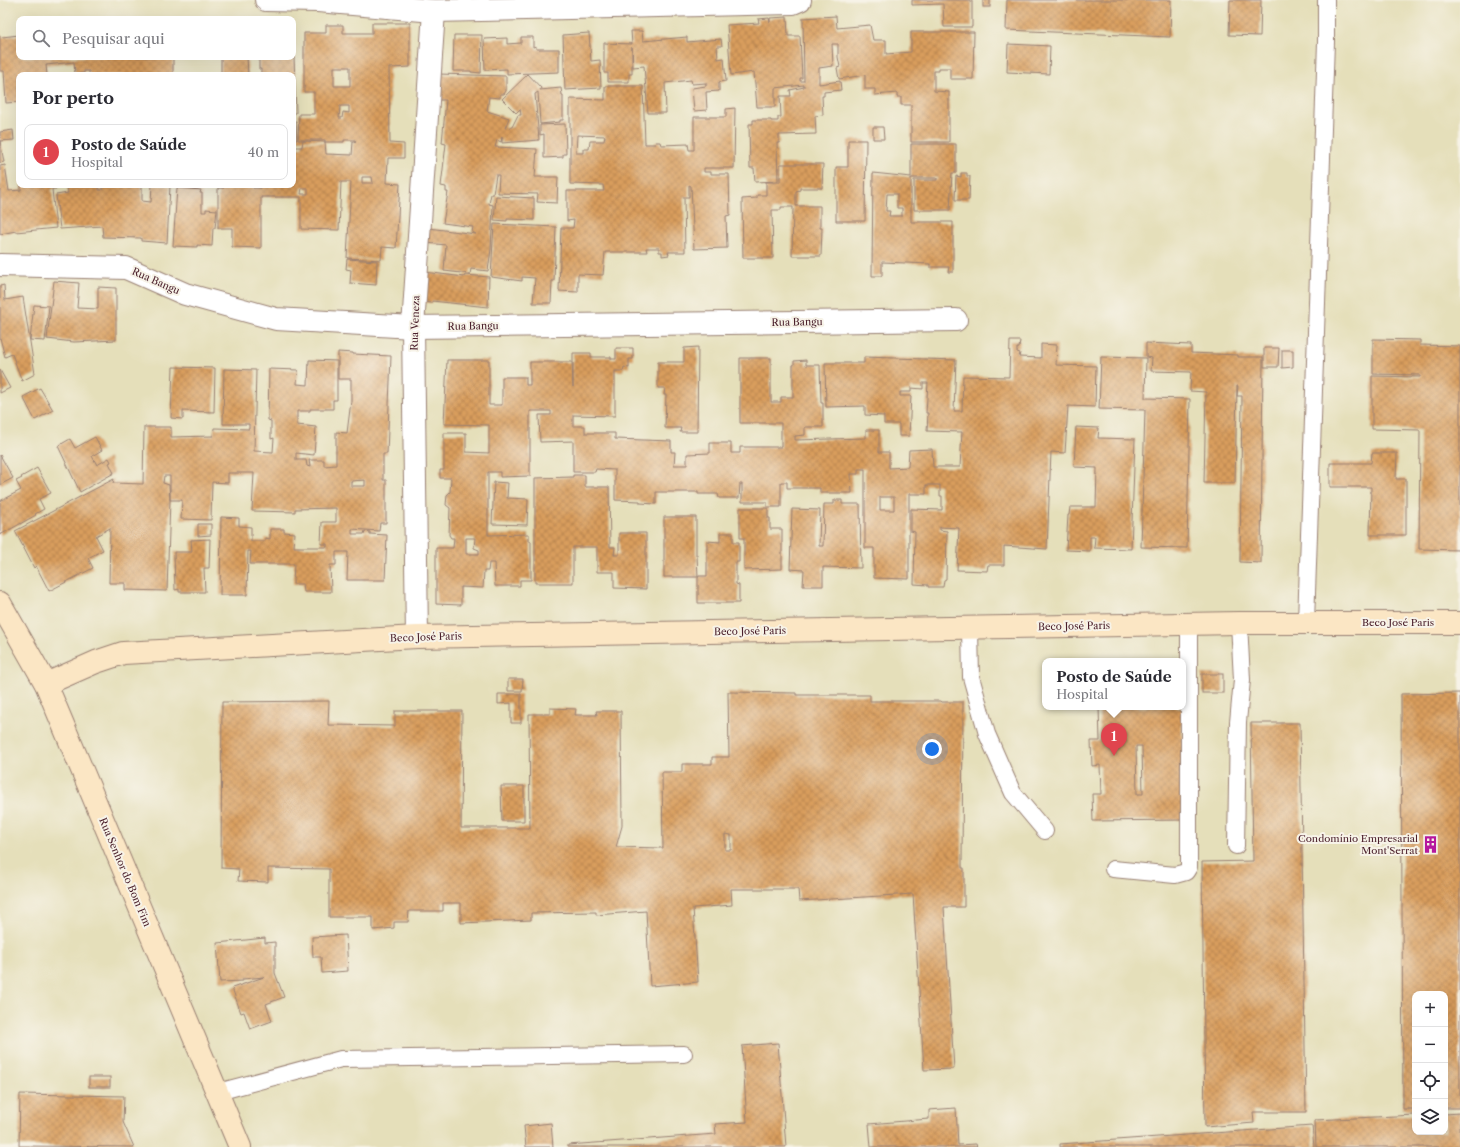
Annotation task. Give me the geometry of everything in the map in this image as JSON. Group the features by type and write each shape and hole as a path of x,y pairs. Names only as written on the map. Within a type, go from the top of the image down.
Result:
{"street":[{"path":"266,0 318,0 434,11 793,3 800,0"},
{"name":"Rua Veneza","path":"417,637 413,327 434,11"},
{"name":"Rua Bangu","path":"0,265 126,268 185,294 276,319 413,327 956,320"},
{"name":"Rua Senhor do Bom Fim","path":"0,603 46,684 240,1147"},
{"name":"Beco José Paris","path":"46,684 96,662 123,653 417,637 1306,622 1460,623"}],"lane":[{"path":"1306,622 1326,58 1326,0"},
{"path":"1236,846 1238,722 1242,680 1239,623"},
{"path":"1113,869 1175,874 1186,872 1189,867 1189,624"},
{"path":"970,628 971,677 987,734 1013,793 1044,831"},
{"path":"218,1092 341,1059 684,1054"}],"building":[{"path":"912,0 970,0 970,2 972,1 972,27 944,27 943,4 912,5"},
{"path":"983,0 990,0 990,7 983,7"},
{"path":"1007,0 1171,0 1170,37 1006,30"},
{"path":"1230,0 1261,0 1260,36 1229,35"},
{"path":"836,16 837,28 870,25 873,40 886,40 886,54 911,52 911,32 974,32 973,79 950,79 950,68 939,68 939,71 934,71 934,91 949,92 949,142 911,142 911,105 901,105 901,97 897,97 897,93 875,95 875,89 865,89 865,75 839,79 837,68 840,67 838,44 832,44 833,66 819,68 819,84 840,81 841,90 824,92 824,96 822,96 823,115 815,116 816,134 779,135 779,143 777,143 778,181 755,182 754,168 750,168 749,124 753,124 753,120 778,121 778,117 781,117 780,96 791,96 790,90 804,87 804,85 775,88 775,107 757,107 754,72 731,75 727,25 759,23 758,19 769,18 770,22 770,18 787,17 788,36 800,36 802,78 800,78 800,81 804,81 803,18"},
{"path":"372,23 410,23 410,67 389,68 390,143 404,144 404,158 388,158 387,183 400,184 396,248 382,247 381,260 347,258 351,182 341,182 339,230 301,229 301,197 261,197 261,248 232,247 232,228 218,228 218,188 296,188 296,147 302,147 303,141 325,142 325,140 298,140 299,114 314,114 314,92 304,92 304,33 326,33 326,25 343,25 343,33 372,33","holes":["334,67 350,67 350,86 334,86","340,106 349,106 349,113 343,112 342,118 339,118","344,140 355,140 356,142 353,142 352,155 326,154 325,142 344,142","362,177 372,177 373,183 362,183","302,188 308,188 308,194 301,194"]},
{"path":"631,31 642,31 643,41 687,37 687,42 721,39 722,46 717,46 718,59 724,58 726,81 719,82 719,91 706,92 707,110 694,111 692,88 706,86 706,83 692,84 691,80 665,83 666,113 648,113 644,66 633,67 632,47 632,74 629,74 629,82 608,82 608,73 604,73 604,43 632,44"},
{"path":"589,33 591,61 600,60 601,88 565,90 563,35"},
{"path":"0,35 2,37 16,35 16,60 173,60 173,72 75,72 74,62 46,65 47,72 16,72 16,102 6,103 4,71 0,71"},
{"path":"454,35 482,35 481,73 471,71 453,71"},
{"path":"521,37 533,37 533,47 536,46 536,49 559,49 559,72 507,74 507,69 485,70 484,39 507,38 507,44 521,43"},
{"path":"1008,44 1050,46 1049,74 1007,72"},
{"path":"221,60 247,60 248,72 221,72"},
{"path":"259,60 294,60 295,72 261,72 261,69 259,69"},
{"path":"438,74 506,76 506,91 504,94 500,94 500,98 489,97 487,111 509,118 505,128 512,127 518,115 521,115 520,109 516,113 502,99 528,74 541,88 540,90 561,88 563,95 563,120 560,120 560,122 540,124 538,92 535,94 539,140 502,143 502,137 501,142 497,140 495,147 537,149 535,177 558,177 557,203 537,202 538,194 498,193 499,175 496,175 493,194 491,194 489,204 493,205 491,249 488,271 471,269 470,274 444,271 446,245 426,243 428,228 476,234 472,232 473,227 443,223 448,192 446,192 446,187 441,186 446,144 442,143 446,100 436,100"},
{"path":"605,86 643,86 645,144 655,144 655,142 660,142 661,145 688,144 689,150 694,150 694,117 726,117 726,109 735,108 734,168 704,168 704,172 711,172 711,174 729,174 730,215 726,216 727,248 694,249 691,186 689,185 689,197 684,197 685,252 668,252 669,255 662,256 662,252 659,252 659,248 646,248 647,252 605,252 603,275 578,274 578,292 559,291 561,228 573,228 574,220 567,221 567,191 604,191 603,185 570,184 570,99 605,100","holes":["577,135 605,136 604,141 590,141 589,149 583,149 583,153 576,153"]},
{"path":"565,124 566,154 563,154 563,157 544,158 544,134 540,135 540,125"},
{"path":"873,127 883,127 884,139 873,139"},
{"path":"13,130 14,140 0,141 0,132"},
{"path":"848,140 866,140 865,221 836,221 836,167 848,167"},
{"path":"0,141 4,162 0,163"},
{"path":"911,144 956,144 956,173 952,173 950,210 914,210 914,180 937,180 937,178 911,178 911,222 953,222 953,272 948,272 949,267 930,267 930,264 882,262 882,276 872,276 873,173 911,177","holes":["887,194 897,194 897,208 902,208 902,216 889,216 890,211 886,211"]},
{"path":"780,164 823,164 822,188 800,188 800,190 796,191 796,206 820,206 820,228 822,228 821,256 792,256 793,207 781,207 781,210 772,210 773,258 743,258 742,199 757,198 757,195 766,195 766,182 780,182"},
{"path":"5,165 9,191 21,190 21,188 56,188 52,189 56,228 16,231 0,234 0,166"},
{"path":"961,173 967,173 967,176 970,176 969,200 955,200 956,176 961,177"},
{"path":"67,188 99,188 99,190 102,190 102,188 142,188 142,201 151,202 152,188 170,188 167,243 141,241 141,238 103,237 102,226 60,229 56,195 68,193"},
{"path":"177,188 201,190 202,212 206,212 206,209 217,210 215,228 213,228 212,246 173,246"},
{"path":"496,196 534,198 534,220 494,220"},
{"path":"494,224 556,227 554,281 552,281 551,303 533,303 535,278 522,277 522,281 491,277"},
{"path":"347,259 377,261 376,285 350,283 351,270 346,269"},
{"path":"425,272 464,277 465,275 489,277 488,307 432,301 432,303 422,302"},
{"path":"54,281 79,283 77,308 98,309 98,287 116,288 116,340 74,342 47,339"},
{"path":"4,285 5,300 23,297 35,374 22,381 12,354 5,357 0,338 0,286"},
{"path":"34,305 49,306 45,341 30,340"},
{"path":"1373,339 1420,340 1420,345 1460,346 1460,550 1419,549 1420,430 1372,429 1372,376 1420,377 1420,375 1373,374"},
{"path":"1010,341 1020,341 1019,348 1017,348 1017,352 1020,353 1019,357 1041,358 1041,344 1057,345 1056,365 1096,366 1095,407 1068,406 1065,453 1051,452 1047,549 1004,546 1004,565 988,565 987,571 957,570 959,528 940,527 940,530 947,531 946,579 944,580 943,587 928,587 928,585 914,584 915,532 911,531 911,509 942,510 940,485 926,485 926,494 909,494 909,579 874,578 874,548 865,548 865,469 858,469 858,474 851,474 852,493 820,493 820,488 787,488 787,482 781,482 781,507 767,507 767,502 742,502 742,484 740,484 739,498 719,498 718,494 698,494 698,492 656,492 656,504 640,503 640,501 615,500 615,470 596,469 595,472 573,472 573,441 540,442 539,415 551,415 551,411 530,411 530,476 500,477 500,472 488,472 488,535 529,534 529,541 531,541 531,580 520,580 520,586 495,586 494,563 489,563 488,571 484,571 483,588 461,587 461,605 436,604 436,548 453,548 454,538 451,538 449,535 450,508 446,505 447,495 450,492 451,478 440,478 440,470 444,470 444,433 466,433 466,452 489,453 489,425 444,424 447,360 489,360 489,405 502,405 502,377 526,377 526,385 530,385 530,362 572,362 573,387 573,353 591,353 591,357 611,357 611,359 616,359 616,348 633,348 633,359 629,359 629,368 624,367 623,371 615,371 615,416 573,415 573,426 585,426 585,433 615,433 615,439 671,441 671,452 675,452 674,465 687,465 687,454 710,453 710,443 731,443 731,453 740,453 740,447 781,447 781,423 740,423 740,358 771,358 771,402 781,402 781,397 793,397 794,361 806,360 806,365 820,365 823,427 805,427 805,435 795,436 795,440 866,438 866,430 879,430 879,452 889,452 889,468 908,467 909,450 932,449 933,467 960,467 962,432 927,431 928,413 926,413 928,383 923,383 923,389 911,388 911,392 900,392 900,396 911,396 909,436 899,436 899,424 884,424 884,416 865,415 865,406 826,407 825,363 864,363 864,357 956,360 954,411 962,411 963,376 1009,377","holes":["880,497 894,497 894,510 880,510","466,538 475,538 474,548 479,550 479,554 466,554"]},
{"path":"1146,343 1191,345 1191,353 1238,355 1238,357 1263,357 1261,563 1240,562 1242,396 1237,396 1238,386 1237,386 1235,483 1204,483 1206,392 1190,391 1191,372 1151,371 1152,358 1146,357"},
{"path":"698,347 697,432 680,432 681,428 665,428 666,395 664,395 665,388 658,388 658,362 684,362 684,348"},
{"path":"1264,348 1279,348 1278,367 1264,367"},
{"path":"1282,350 1293,350 1293,367 1282,368"},
{"path":"338,352 391,356 387,454 383,454 383,480 386,480 386,523 380,523 379,531 352,529 352,534 364,534 365,531 370,532 370,534 387,535 385,580 347,580 348,552 336,552 336,565 330,565 331,592 304,592 303,584 293,584 294,564 250,564 251,551 248,551 247,595 220,595 221,517 239,518 239,526 251,527 251,541 265,541 265,538 270,539 270,529 284,529 284,532 295,533 294,547 327,547 327,544 321,544 322,522 336,522 336,508 295,509 295,512 252,511 254,473 228,473 228,483 212,482 211,520 181,519 182,500 170,500 167,591 125,590 125,583 109,583 110,528 96,536 103,550 88,558 93,568 49,591 36,566 34,568 15,531 114,479 113,483 143,484 144,427 171,427 171,437 213,436 214,428 249,429 249,424 223,424 224,369 256,370 254,451 273,452 274,438 271,439 271,421 268,420 269,369 298,370 297,384 308,385 309,360 337,361 337,400 333,400 333,409 310,409 310,411 297,411 297,425 316,427 314,455 296,453 296,460 306,460 307,466 310,467 309,460 324,460 324,466 336,465 336,432 347,433 351,401 351,379 338,379","holes":["164,476 170,476 170,500 169,485 163,483","365,480 365,486 351,486 351,481"]},
{"path":"1101,357 1146,358 1145,398 1190,399 1187,548 1141,547 1145,410 1099,409"},
{"path":"173,367 215,368 214,412 183,411 183,419 171,418"},
{"path":"0,370 10,388 0,393"},
{"path":"40,388 53,410 35,420 23,397"},
{"path":"1076,427 1099,428 1098,438 1135,439 1131,549 1094,548 1095,537 1090,537 1090,551 1066,550 1068,515 1070,507 1096,507 1097,468 1074,467"},
{"path":"95,437 102,450 92,456 97,465 109,458 111,462 109,463 114,473 80,492 58,446 70,439 75,448"},
{"path":"1372,453 1397,453 1396,479 1406,479 1406,535 1370,535 1371,487 1330,487 1330,463 1371,463"},
{"path":"0,455 13,478 0,485"},
{"path":"37,468 51,493 39,499 44,509 0,535 0,501 21,490 16,481"},
{"path":"573,475 585,475 585,487 609,487 610,547 615,547 614,555 619,555 619,533 646,533 646,589 614,588 614,572 597,572 597,547 573,547 573,583 535,583 535,478 573,477"},
{"path":"494,482 508,483 507,498 528,499 527,525 492,524"},
{"path":"834,500 842,500 842,504 860,504 861,568 823,567 823,586 803,586 804,570 790,569 792,509 820,510 819,546 823,546 824,504 834,504"},
{"path":"740,508 768,508 770,529 782,529 782,569 744,570 744,538 740,538"},
{"path":"664,517 696,517 696,555 698,577 664,577"},
{"path":"198,524 211,524 211,535 198,536"},
{"path":"720,533 733,533 733,542 739,542 739,562 736,562 736,584 739,585 739,603 698,603 698,578 699,576 707,576 707,541 720,542"},
{"path":"210,539 209,568 204,568 205,592 179,592 179,589 175,590 174,552 192,552 191,540"},
{"path":"1202,674 1223,674 1223,693 1202,693"},
{"path":"508,679 523,679 522,691 508,691"},
{"path":"728,692 796,693 796,695 870,695 870,701 963,702 962,868 964,868 964,907 944,907 954,1069 924,1070 913,894 799,901 798,889 731,889 732,905 693,908 698,982 650,986 646,911 596,915 596,912 531,913 531,920 461,923 461,903 443,903 443,911 409,911 408,922 394,922 394,928 373,930 373,917 329,917 329,869 268,868 268,882 238,881 239,869 221,868 222,702 329,701 328,725 395,726 395,711 462,711 461,828 530,828 529,714 550,714 550,708 576,709 575,715 597,715 596,711 621,711 622,826 616,847 663,848 662,772 682,772 682,764 712,764 712,757 729,757","holes":["725,834 731,835 731,850 725,850"]},
{"name":"Condomínio Empresarial Mont'Serrat","path":"1460,693 1460,1108 1448,1108 1448,991 1412,991 1412,1109 1403,1109 1401,694"},
{"path":"498,694 521,694 521,723 511,723 511,703 498,704"},
{"path":"1099,710 1182,710 1183,820 1093,821 1092,794 1101,794 1100,765 1092,766 1091,741 1100,741","holes":["1136,746 1142,746 1143,794 1137,794"]},
{"path":"1251,723 1300,723 1306,1112 1253,1112 1254,1123 1205,1127 1202,862 1253,861"},
{"path":"501,786 524,786 524,821 502,821"},
{"path":"346,935 348,971 322,973 321,957 313,957 312,937"},
{"path":"265,938 265,943 275,942 275,973 284,997 266,1004 272,1021 250,1029 244,1012 241,1013 232,988 264,977 243,979 243,981 220,982 217,943"},
{"path":"778,1043 786,1147 568,1147 568,1145 716,1134 715,1124 747,1122 742,1046"},
{"path":"89,1077 110,1077 110,1087 89,1087"},
{"path":"20,1094 124,1096 123,1122 134,1147 19,1146"},
{"path":"956,1108 958,1145 976,1144 977,1147 871,1147 869,1124 929,1119 929,1110"},
{"path":"1460,1113 1460,1147 1316,1147 1315,1120 1412,1115 1412,1135 1448,1135 1448,1114"},
{"path":"551,1123 553,1147 526,1147 524,1126"},
{"path":"1312,1126 1314,1147 1060,1147 1060,1144"}],"place":[{"name":"Posto de Saúde","path":"1114,756"},
{"name":"Condomínio Empresarial Mont'Serrat","path":"1431,844"}]}
